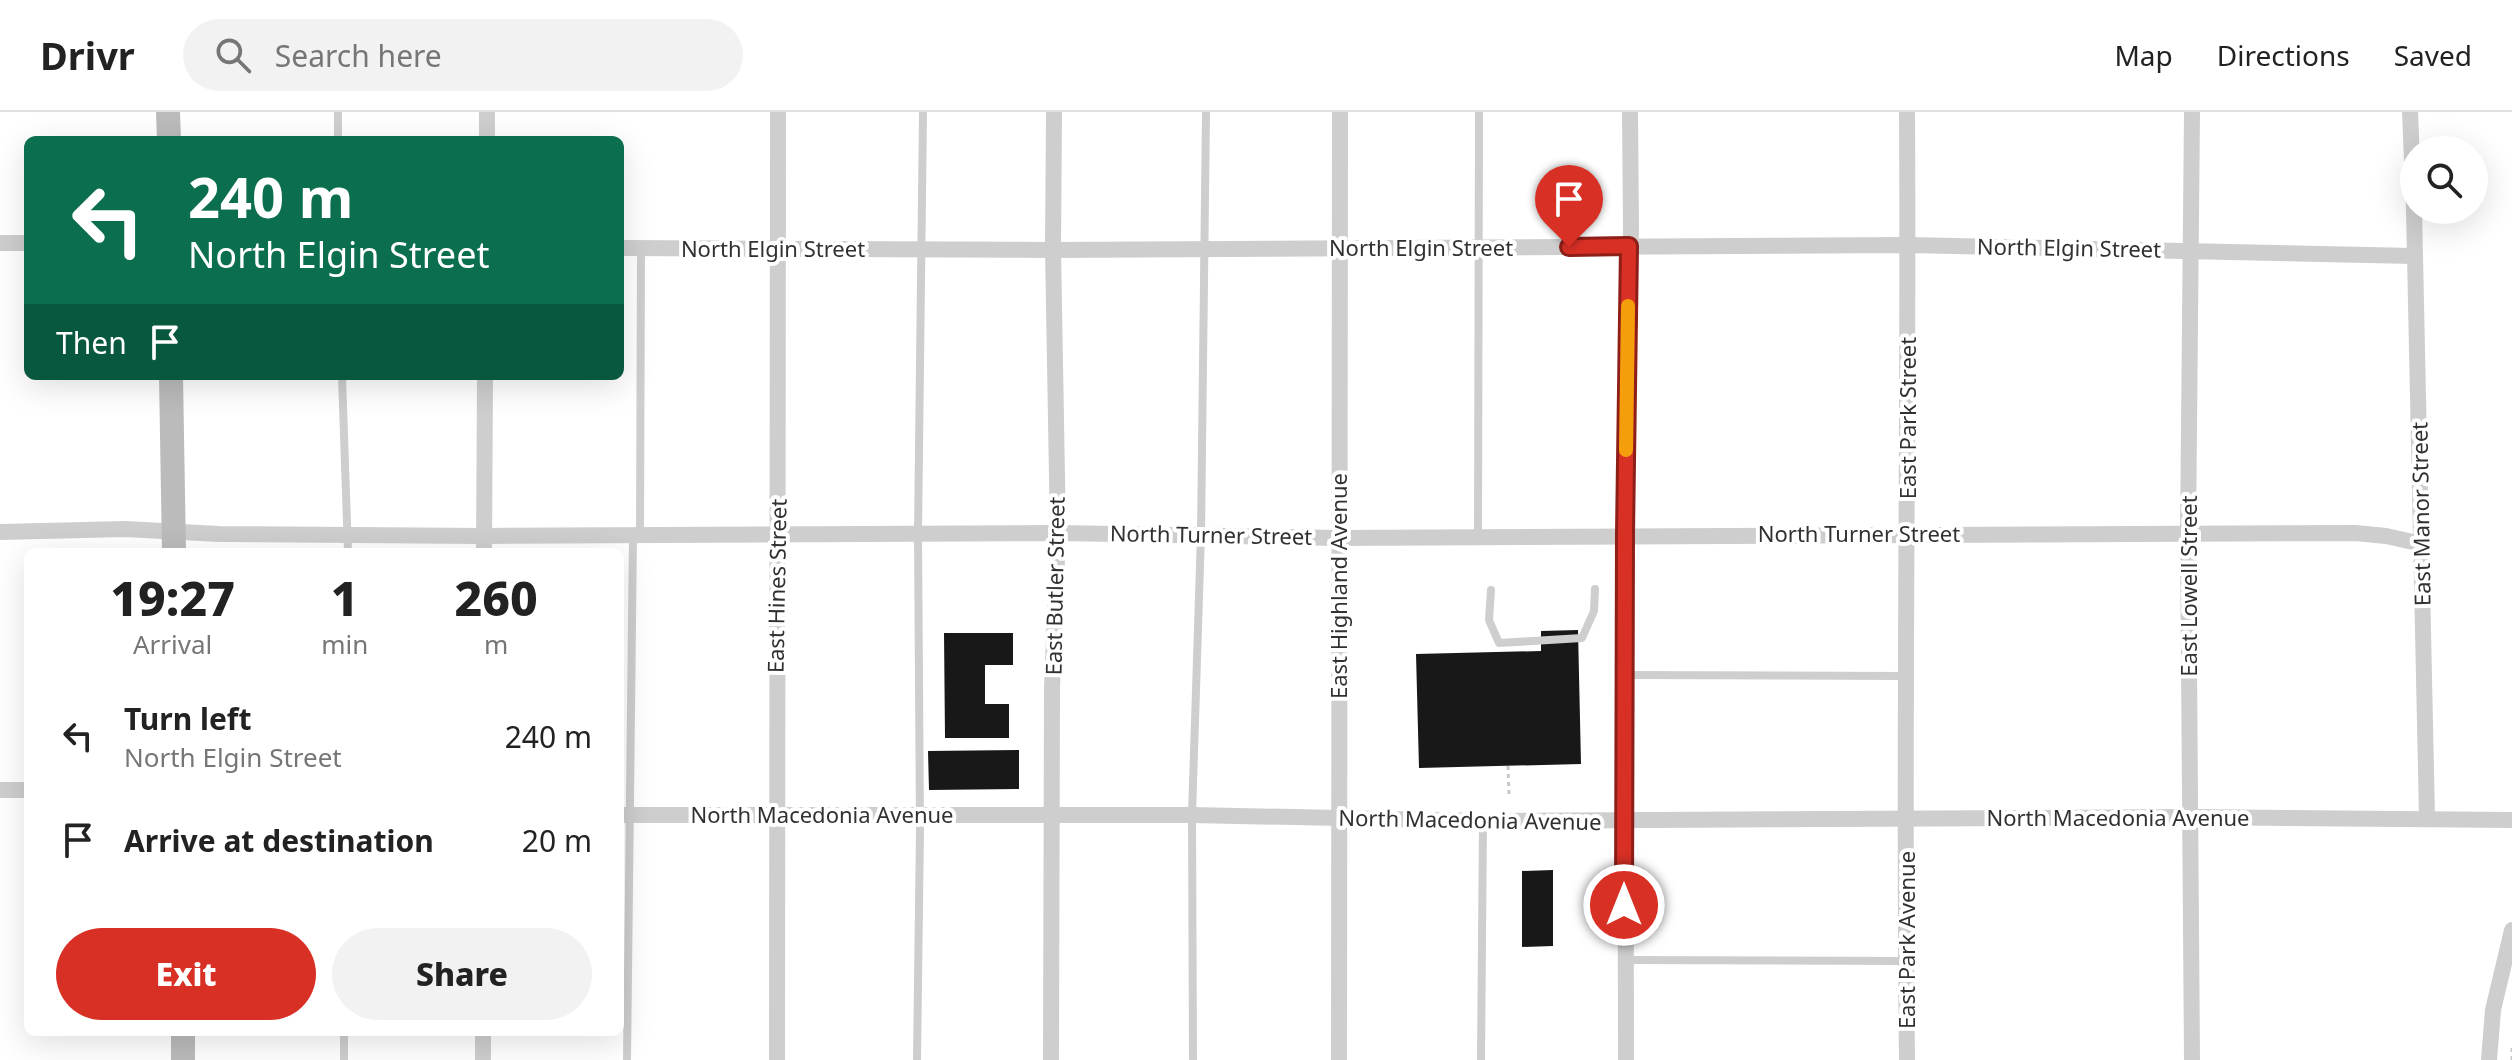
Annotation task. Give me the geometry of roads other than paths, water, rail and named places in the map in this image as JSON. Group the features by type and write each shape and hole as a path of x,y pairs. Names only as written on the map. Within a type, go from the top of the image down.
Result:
{"street":[{"path":"168,112 169,136"},
{"path":"487,112 487,136"},
{"name":"East Hines Street","path":"777,1060 778,112"},
{"name":"East Butler Street","path":"1051,1060 1052,688 1058,533 1054,112"},
{"name":"East Highland Avenue","path":"1339,1060 1340,112"},
{"path":"1626,1060 1625,534 1630,112"},
{"name":"East Park Street","path":"1907,112 1907,819"},
{"name":"East Lowell Street","path":"2192,112 2188,533 2192,1060"},
{"name":"East Manor Street","path":"2410,112 2411,136"},
{"name":"East Manor Street","path":"2414,224 2427,817"},
{"path":"0,243 24,243"},
{"name":"North Elgin Street","path":"624,248 1053,250 1909,245 2414,256"},
{"path":"171,380 174,541"},
{"path":"484,544 485,380"},
{"name":"North Turner Street","path":"0,532 174,541 219,534 349,534 484,544 637,536 1058,533 1339,538 1625,534 2355,533 2422,544"},
{"path":"0,790 24,790"},
{"name":"North Macedonia Avenue","path":"625,815 1192,815 1483,821 2190,817 2512,820"},
{"name":"East Park Avenue","path":"1907,819 1907,1060"},
{"path":"2489,1060 2493,1010 2512,930"},
{"path":"183,1036 183,1060"},
{"path":"483,1036 483,1060"}],"lane":[{"path":"338,112 338,136"},
{"path":"917,1060 923,112"},
{"path":"1193,1060 1192,815 1201,534 1206,112"},
{"path":"1478,536 1479,112"},
{"path":"627,1060 625,815 637,536 641,248"},
{"path":"342,380 348,548"},
{"path":"1491,590 1489,620 1499,643 1519,643 1582,638 1594,611 1595,589"},
{"path":"1626,675 1905,676"},
{"path":"1481,1060 1483,821"},
{"path":"1624,960 1906,961"},
{"path":"344,1036 344,1060"}]}
